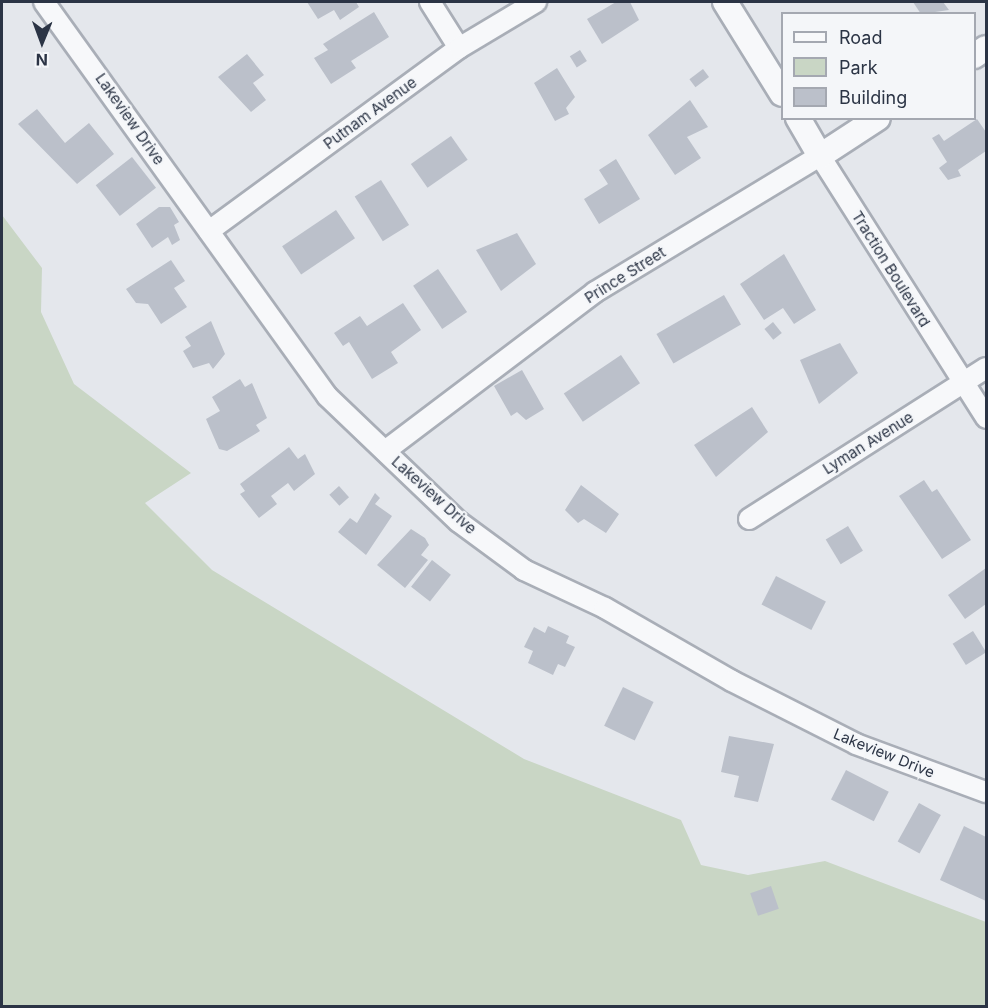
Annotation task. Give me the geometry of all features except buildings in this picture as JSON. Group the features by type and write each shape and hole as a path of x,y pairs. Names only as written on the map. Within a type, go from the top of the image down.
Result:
{"street":[{"name":"Lakeview Drive","path":"44,2 327,396 459,522 524,570 856,744 987,792"},
{"path":"430,2 459,48"},
{"name":"Putnam Avenue","path":"208,231 459,48 536,2"},
{"path":"725,2 781,91"},
{"name":"Traction Boulevard","path":"799,120 987,418"},
{"name":"Prince Street","path":"386,451 596,292 820,156 875,120"},
{"name":"Lyman Avenue","path":"749,519 987,368"}],"green space":[{"path":"2,215 42,268 41,312 74,384 191,473 145,503 212,570 524,759 681,820 701,865 748,875 825,861 986,922 986,1006 2,1006"}]}
